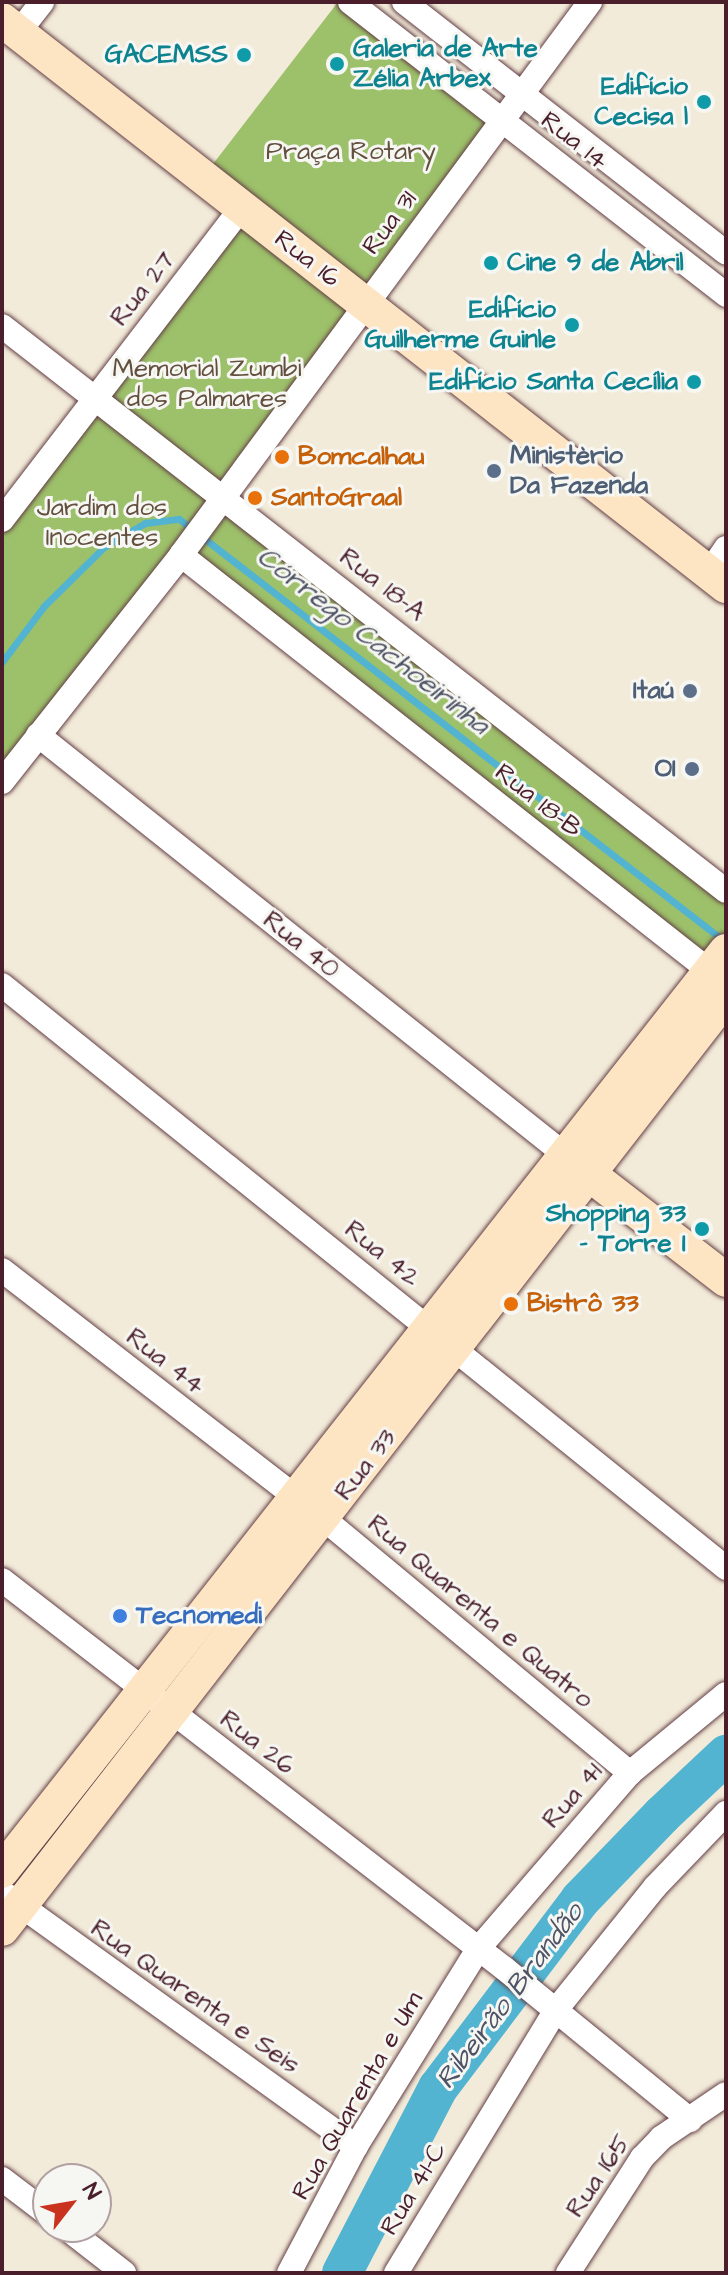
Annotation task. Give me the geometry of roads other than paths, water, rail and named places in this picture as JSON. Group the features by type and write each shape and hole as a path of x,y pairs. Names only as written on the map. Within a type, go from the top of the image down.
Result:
{"street":[{"path":"10,26 42,2"},
{"name":"Rua 14","path":"350,2 726,295"},
{"name":"Rua 14","path":"404,2 726,253"},
{"name":"Rua 31","path":"2,782 183,551 590,2"},
{"name":"Rua 16","path":"10,26 365,304 720,569"},
{"name":"Rua 27","path":"2,520 242,207"},
{"name":"Rua 18-A","path":"2,326 95,398 219,502 726,891"},
{"name":"Rua 18-B","path":"183,551 720,974"},
{"name":"Rua 40","path":"38,735 726,1280"},
{"name":"Rua 33","path":"8,1909 173,1714 454,1351 577,1164 720,974"},
{"name":"Rua 42","path":"2,985 726,1568"},
{"name":"Rua 33","path":"2,1871 428,1326 577,1164"},
{"name":"Rua 44","path":"2,1270 293,1498"},
{"name":"Rua Quarenta e Quatro","path":"293,1498 324,1519 630,1773"},
{"name":"Rua 26","path":"2,1580 478,1949 690,2120"},
{"name":"Rua 41","path":"478,1949 630,1773 726,1694"},
{"name":"Rua 41-C","path":"396,2273 555,2011 655,1887 726,1813"},
{"name":"Rua Quarenta e Seis","path":"8,1909 356,2146"},
{"name":"Rua Quarenta e Um","path":"289,2273 356,2146 478,1949"},
{"name":"Rua 165","path":"568,2273 642,2158 661,2138 726,2094"},
{"path":"2,2179 32,2202"},
{"path":"86,2243 124,2273"}],"waterway":[{"name":"Córrego Cachoeirinha","path":"2,662 44,606 104,547 145,523 179,519 724,941"},
{"name":"Ribeirão Brandão","path":"342,2273 438,2088 580,1900 662,1815 726,1755"}],"place":[{"name":"GACEMSS","path":"244,55"},
{"name":"Galeria de Arte Zélia Arbex","path":"337,64"},
{"name":"Edifício Cecisa l","path":"704,102"},
{"name":"Cine 9 de Abril","path":"491,263"},
{"name":"Edifício Guilherme Guinle","path":"572,325"},
{"name":"Edifício Santa Cecília","path":"694,382"},
{"name":"Bomcalhau","path":"282,457"},
{"name":"Ministèrio Da Fazenda","path":"494,471"},
{"name":"SantoGraal","path":"255,498"},
{"name":"Itaú","path":"690,691"},
{"name":"OI","path":"692,769"},
{"name":"Shopping 33 - Torre I","path":"702,1229"},
{"name":"Bistrô 33","path":"511,1304"},
{"name":"Tecnomedi","path":"120,1616"}],"park label":[{"name":"Praça Rotary","path":"351,152"},
{"name":"Memorial Zumbi dos Palmares","path":"207,384"},
{"name":"Jardim dos Inocentes","path":"102,523"}]}
